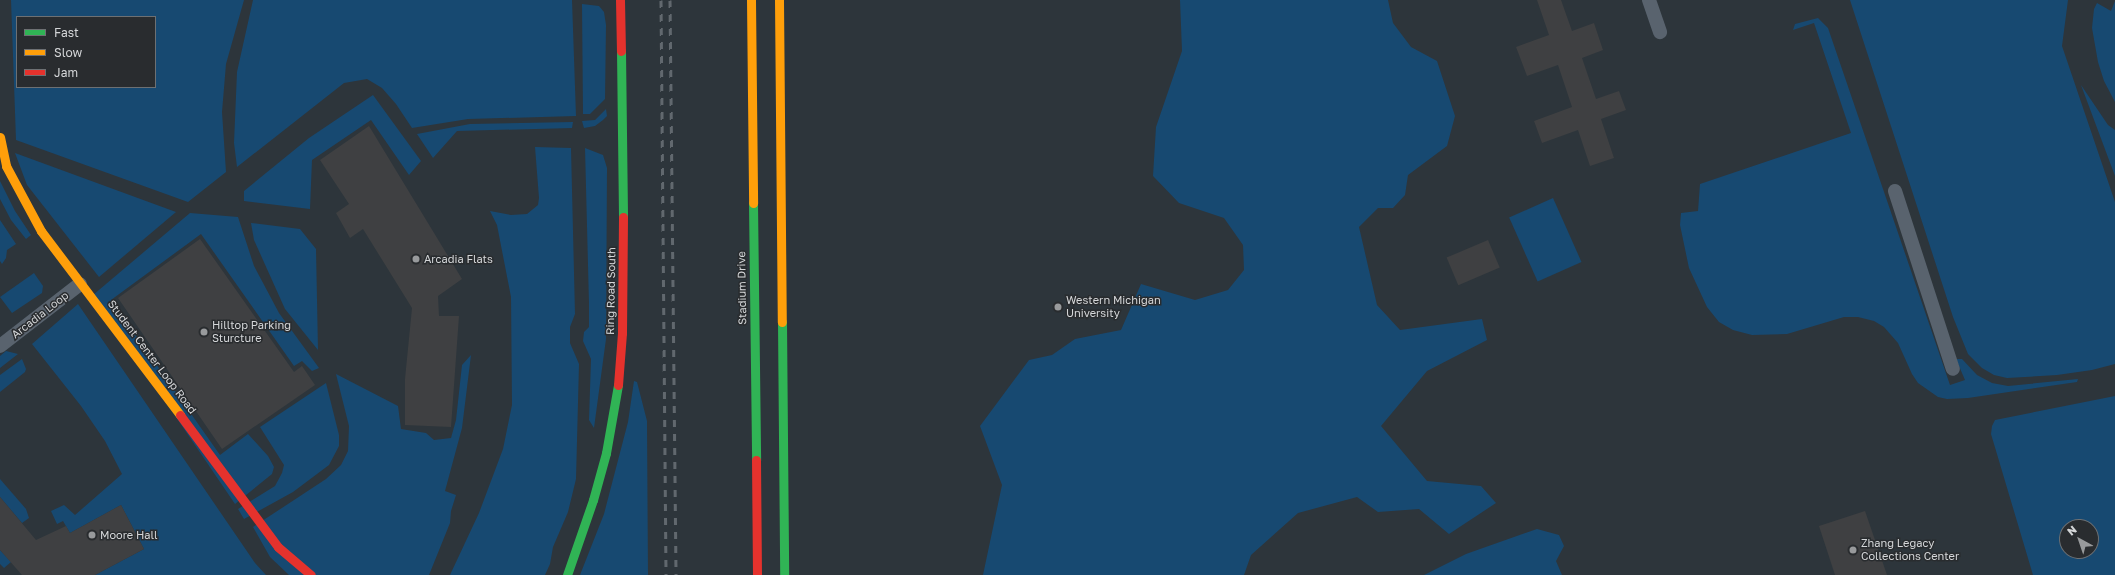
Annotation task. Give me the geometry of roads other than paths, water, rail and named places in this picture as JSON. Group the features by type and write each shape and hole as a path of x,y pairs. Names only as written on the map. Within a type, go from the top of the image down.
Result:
{"main road":[{"name":"Ring Road South","path":"567,575 593,500 606,453 617,393 622,333 624,265 620,0"},
{"name":"Stadium Drive","path":"751,0 757,575"},
{"path":"779,0 784,575"},
{"name":"Student Center Loop Road","path":"0,137 6,166 41,231 80,284 123,337 278,547 311,575"}],"street":[{"path":"1649,0 1660,32"},
{"path":"1895,192 1953,369"},
{"name":"Arcadia Loop","path":"0,346 80,284"}],"railway":[{"path":"661,0 666,575"},
{"path":"670,0 676,575"}],"place":[{"name":"Arcadia Flats","path":"416,259"},
{"name":"Western Michigan University","path":"1058,307"},
{"name":"Hilltop Parking Sturcture","path":"204,332"},
{"name":"Moore Hall","path":"92,535"},
{"name":"Zhang Legacy Collections Center","path":"1853,550"}]}
